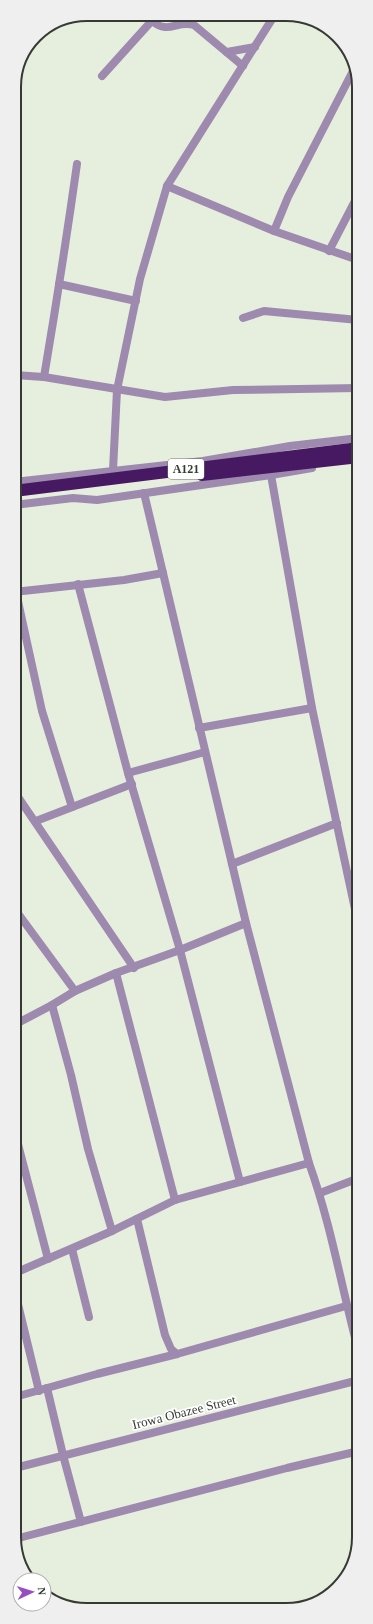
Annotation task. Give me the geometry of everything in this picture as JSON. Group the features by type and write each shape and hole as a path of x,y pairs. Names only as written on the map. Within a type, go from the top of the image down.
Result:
{"highway":[{"name":"A121","path":"21,489 36,484 352,449"},
{"name":"A121","path":"21,497 352,458"}],"street":[{"path":"102,76 152,21"},
{"path":"156,21 159,27 164,28 184,24 194,25 243,66"},
{"path":"113,470 118,390 140,279 166,186 271,21"},
{"path":"227,52 255,47"},
{"path":"274,231 288,197 351,76"},
{"path":"44,377 63,265 77,164"},
{"path":"166,186 274,231 352,258"},
{"path":"329,251 352,207"},
{"path":"59,284 136,301"},
{"path":"243,318 264,311 352,319"},
{"path":"21,375 44,377 165,397 233,390 352,388"},
{"path":"21,483 36,484 113,470 231,457 290,446 352,439"},
{"path":"21,504 73,498 97,500 271,475 328,465 352,463"},
{"path":"271,475 312,708 352,895"},
{"path":"144,493 246,923 309,1163 320,1193 352,1328"},
{"path":"21,591 124,580 164,573"},
{"path":"78,584 128,774 180,950 240,1182"},
{"path":"21,618 42,711 72,807"},
{"path":"199,728 312,708"},
{"path":"128,774 205,752"},
{"path":"36,821 132,784"},
{"path":"21,801 134,968"},
{"path":"232,864 337,823"},
{"path":"21,918 75,991"},
{"path":"21,1021 75,991 246,923"},
{"path":"116,974 175,1200"},
{"path":"52,1005 71,1075 88,1149 112,1231"},
{"path":"21,1156 48,1259"},
{"path":"21,1270 112,1231 175,1200 309,1163"},
{"path":"320,1193 352,1181"},
{"path":"137,1218 158,1311 165,1335 173,1353"},
{"path":"72,1248 89,1317"},
{"path":"21,1396 346,1306"},
{"path":"21,1320 39,1391"},
{"name":"Irowa Obazee Street","path":"21,1466 352,1382"},
{"path":"47,1388 81,1522"},
{"path":"21,1538 287,1468 352,1454"}]}
